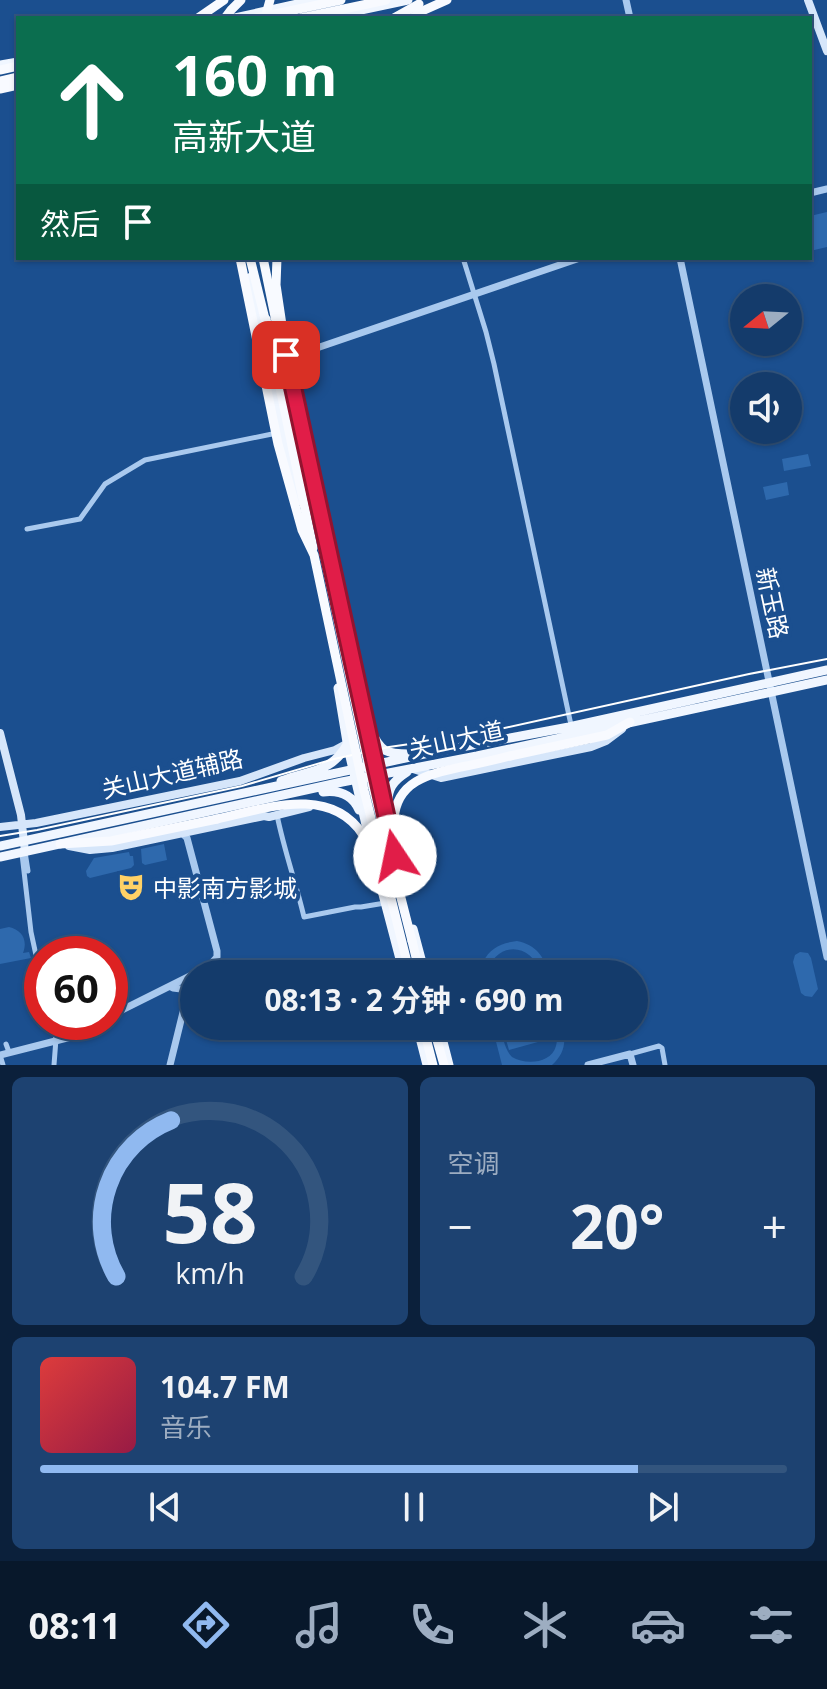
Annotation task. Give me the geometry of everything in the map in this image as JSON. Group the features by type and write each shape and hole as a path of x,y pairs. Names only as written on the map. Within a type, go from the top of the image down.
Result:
{"highway":[{"path":"201,16 224,0"},
{"path":"226,16 241,0"},
{"path":"262,13 270,0"},
{"path":"262,13 341,0"},
{"path":"399,16 429,0"},
{"path":"415,16 447,0"},
{"path":"312,16 397,1"},
{"path":"240,260 278,444 302,530 314,555"},
{"path":"250,260 364,790 404,960"},
{"path":"264,260 373,788 418,960"},
{"path":"277,260 275,275 295,412"},
{"path":"412,941 394,839 398,802 406,790 422,778 607,735 630,722"},
{"path":"60,844 111,841 282,806 310,804 330,808 357,827 369,845 403,960"},
{"path":"427,1040 433,1065"},
{"path":"440,1040 446,1065"}],"main road":[{"path":"262,13 283,2 315,0"},
{"path":"808,0 827,51"},
{"path":"332,16 397,1"},
{"path":"250,260 282,432 317,583 365,824 403,960"},
{"path":"264,260 361,708 420,960"},
{"name":"关山大道","path":"376,771 424,754 571,726 827,670"},
{"name":"关山大道","path":"0,857 23,847 355,775 412,769 827,680"},
{"path":"361,708 378,744 386,752 424,754"},
{"path":"388,816 387,795 390,787 412,769 441,778 591,747 606,741 630,722"},
{"path":"0,733 23,847"},
{"path":"264,816 261,796 284,780 330,764 348,745"},
{"name":"关山大道辅路","path":"1,827 240,781 348,745"},
{"path":"0,754 19,825"},
{"name":"关山大道","path":"0,846 60,844 261,796 287,795 355,775"},
{"path":"289,812 287,795 335,791 356,803 365,824"},
{"path":"60,844 90,850 112,848 317,806 338,809 354,819 370,843"},
{"path":"421,1040 427,1065"}],"street":[{"path":"464,260 494,364 571,726"},
{"path":"308,351 574,260"},
{"name":"新玉路","path":"680,260 827,957"},
{"path":"27,529 80,519 105,484 145,460 282,432"},
{"path":"277,815 304,917 385,903"},
{"path":"197,829 191,838 221,957 219,960"},
{"path":"128,1009 211,966 217,957 187,838 179,833"},
{"path":"23,847 34,936"},
{"path":"23,847 32,936"},
{"path":"128,1009 180,985"},
{"path":"169,1065 184,998 181,989 173,988"},
{"path":"169,1065 180,1023"},
{"path":"3,1065 4,1051 36,1047 58,1040"},
{"path":"53,1065 54,1041"},
{"path":"588,1065 659,1046 665,1065"},
{"path":"630,1054 633,1065"}],"shaded area":[{"path":"827,212 827,247 812,251 812,216"},
{"path":"808,454 811,466 784,471 782,459"},
{"path":"787,482 789,495 766,500 763,487"},
{"path":"164,844 167,860 142,863 141,849"},
{"path":"129,852 133,856 134,865 131,868 90,878 87,876 86,871 94,858"},
{"path":"9,927 23,936 24,959 0,964 0,929"},
{"path":"517,941 529,945 544,960 534,960 530,955 513,949 497,955 493,960 484,960 501,945"},
{"path":"800,952 808,953 811,958 818,989 812,997 801,993 793,962"},
{"path":"496,1040 504,1040 512,1057 530,1062 543,1060 553,1052 557,1040 564,1040 559,1057 552,1065 502,1065"},
{"path":"506,1040 545,1040 509,1050"}],"tram line":[{"path":"0,836 242,786 334,759 389,747 473,735 827,659"}],"place":[{"name":"中影南方影城","path":"131,887"}],"route":[{"path":"286,355 395,856"}]}
